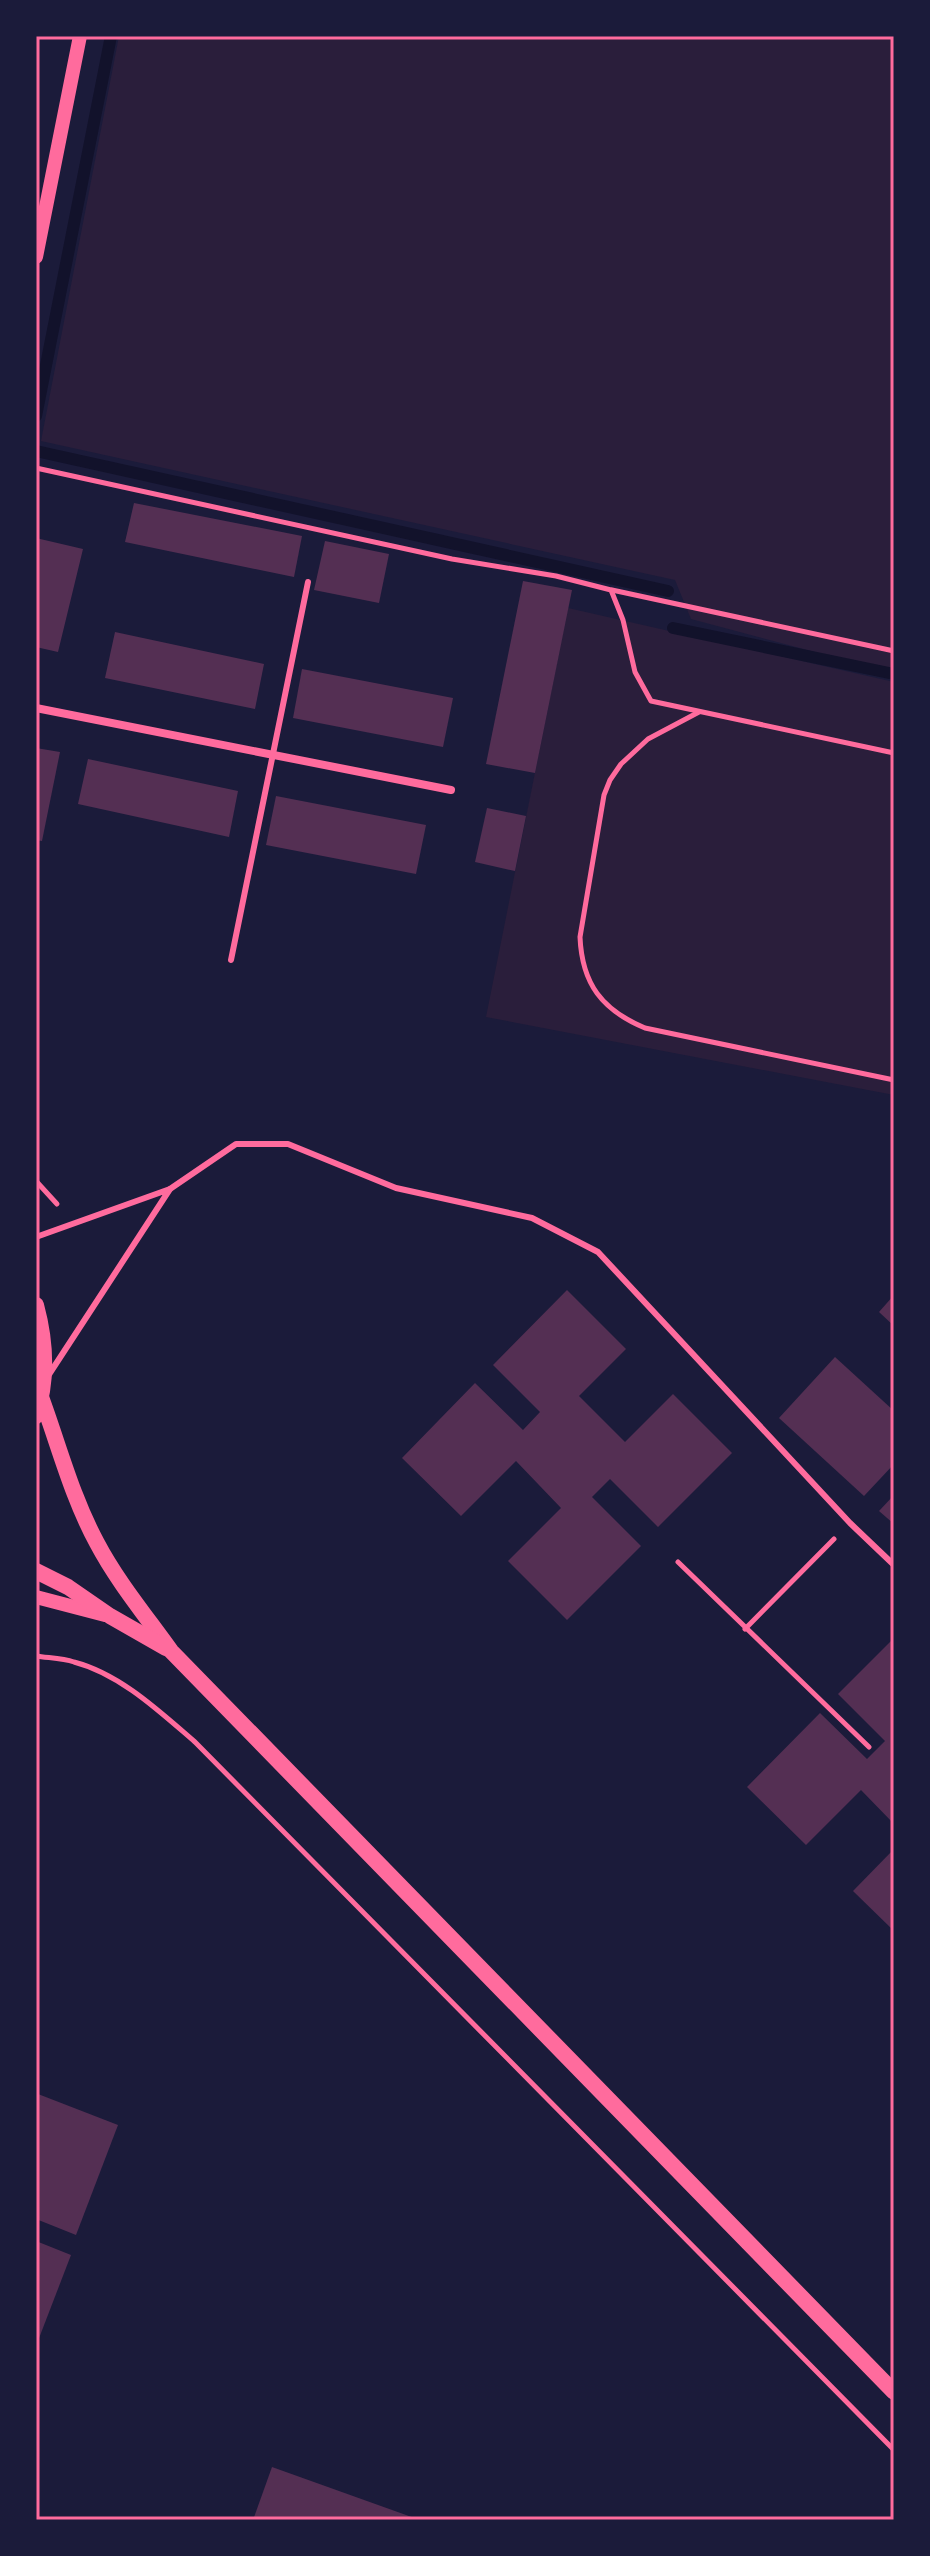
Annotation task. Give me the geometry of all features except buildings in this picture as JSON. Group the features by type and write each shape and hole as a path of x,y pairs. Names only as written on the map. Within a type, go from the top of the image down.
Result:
{"main road":[{"path":"36,1305 43,1335 42,1390 36,1416"},
{"path":"42,1390 75,1496 96,1541 112,1569 171,1651 894,2392"},
{"path":"36,1571 68,1587 110,1616 171,1651"}],"street":[{"path":"36,257 80,36"},
{"path":"36,708 451,790"},
{"path":"36,1597 110,1616"}],"lane":[{"path":"231,960 308,582"},
{"path":"36,1237 170,1189 236,1144 288,1144 396,1188 532,1218 598,1252 850,1523 894,1565"},
{"path":"42,1390 170,1189"}],"path":[{"path":"36,468 452,559 556,576 894,651"},
{"path":"611,590 623,620 635,672 651,701 894,753"},
{"path":"700,711 648,739 633,751 610,780 604,795 580,937 580,956 590,985 602,1001 645,1028 894,1080"},
{"path":"745,1629 850,1523"},
{"path":"678,1562 869,1747"},
{"path":"36,1656 74,1662 100,1673 128,1689 195,1742 894,2450"}],"shaded area":[{"path":"119,36 894,36 894,673 691,619 675,580 41,441"},
{"path":"568,608 894,682 894,1095 486,1017"}],"waterway":[{"path":"36,416 111,36"},
{"path":"36,451 668,591"},
{"path":"673,628 894,674"}]}
